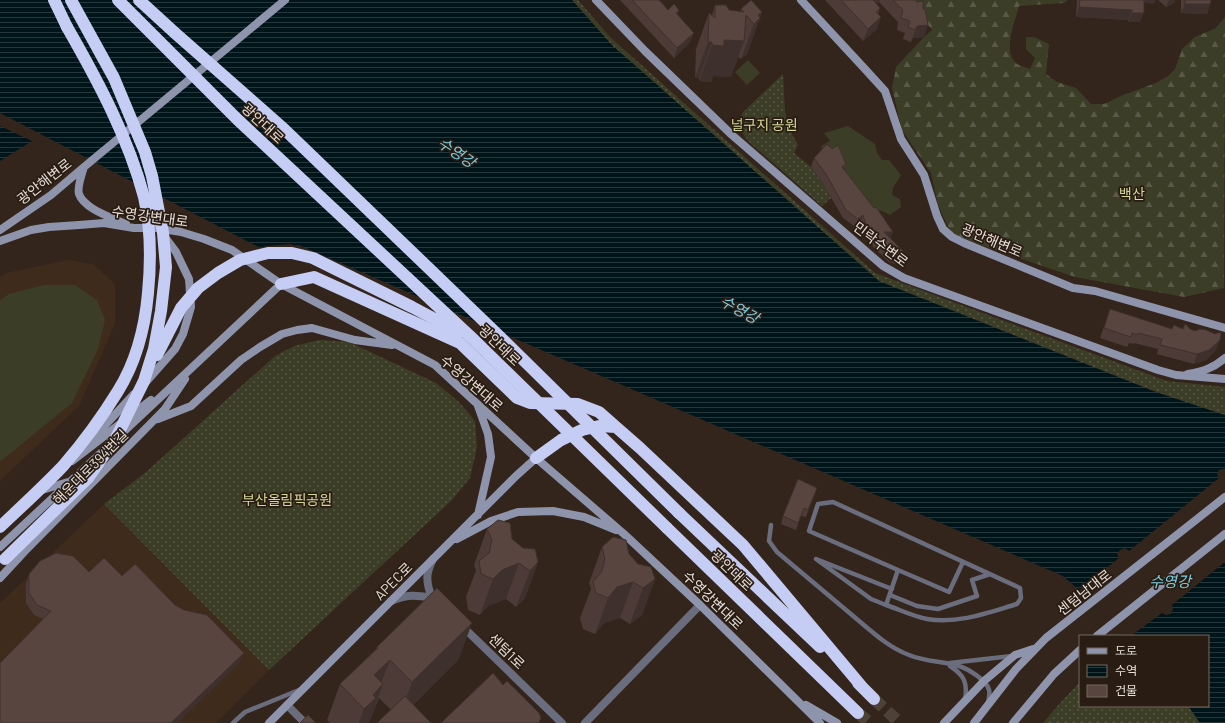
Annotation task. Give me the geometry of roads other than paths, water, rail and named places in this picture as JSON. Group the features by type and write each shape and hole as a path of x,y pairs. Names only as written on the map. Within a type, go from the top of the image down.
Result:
{"highway":[{"path":"0,527 63,465 93,429 119,390 138,350 146,308 150,273 149,233 144,198 131,158 116,119 94,74 67,27 54,0"},
{"path":"71,0 114,78 130,114 145,152 157,196 163,232 166,267 161,311 154,349 144,382"},
{"name":"광안대로","path":"118,0 237,119 473,339 858,713"},
{"name":"광안대로","path":"139,0 284,129 493,330 679,513 874,699"},
{"path":"2,562 88,478 116,438 181,308 198,288 218,273 240,260 268,253 292,253 313,258 473,339"},
{"path":"281,284 314,277 460,343 517,398 530,403 578,404 599,412 646,453 743,545 863,688"},
{"path":"536,458 561,440 582,430 599,426 616,427"}],"main road":[{"name":"광안해변로","path":"0,230 51,195 285,0"},
{"name":"민락수변로","path":"596,0 645,51 732,135 883,266 911,281 1158,370 1176,375 1225,379"},
{"name":"광안해변로","path":"801,0 885,91 901,139 924,175 937,216 943,229 952,237 1073,288 1095,290 1224,329"},
{"path":"84,166 79,193 83,201 88,206 134,228"},
{"name":"수영강변대로","path":"0,240 31,230 49,227 104,223 134,228 157,228 181,232 232,250 281,284 435,365 536,458 624,534 700,604 820,723"},
{"path":"71,462 155,372 175,349 183,334 191,307 189,279 176,252 157,228"},
{"name":"해운대로394번길","path":"0,547 192,369 281,284"},
{"path":"154,421 191,406 242,360 282,334 312,328 355,340 397,345"},
{"path":"1176,375 1208,369 1217,365 1225,358"},
{"name":"해운대로394번길","path":"0,524 71,462 192,369"},
{"name":"해운대로394번길","path":"0,578 154,421 165,409 192,369"},
{"path":"477,403 488,434 491,457 478,515"},
{"name":"APEC로","path":"269,723 516,476 536,458"},
{"name":"해운대로394번길","path":"37,492 71,481"},
{"name":"센텀남대로","path":"974,723 1016,669 1036,648 1225,497"},
{"path":"449,543 491,521 518,512 553,511 565,513 584,517 624,534"},
{"path":"1097,635 1225,534"},
{"path":"944,723 984,681 1015,655 1036,648"},
{"path":"1013,723 1054,674 1079,651"},
{"path":"795,698 837,723"}],"street":[{"path":"433,560 428,573 429,586 433,598 444,609"},
{"path":"392,601 402,596 419,595 433,598"},
{"path":"585,723 700,604"},
{"name":"센텀1로","path":"455,620 562,723"},
{"path":"287,705 305,723"}],"lane":[{"path":"892,589 816,559 871,599 926,619 949,620 968,618 1017,604 1021,598 1020,588 990,574 833,502 818,504 809,531 949,592 963,562"},
{"path":"771,525 769,541 777,552 869,629 893,647 923,660 959,666 969,670 984,681 989,689 989,698 986,707"},
{"path":"886,605 898,570"},
{"path":"890,595 918,606 938,609 978,596 972,580 990,574"},
{"path":"947,664 1015,655"},
{"path":"947,664 959,672 965,682 966,692 964,702"},
{"path":"233,723 245,712 305,688"}],"water":[{"name":"수영강","path":"0,0 572,0 612,45 879,281 1156,392 1225,415 1225,723 1200,723 1189,707 1209,707 1209,635 1130,635 1063,576 299,245 283,247 276,256 0,113"},
{"path":"0,126 32,141 0,161"}],"tunnel":[{"path":"874,699 900,723"},
{"path":"858,713 870,723"}],"park label":[{"name":"널구지 공원","path":"764,124"},
{"name":"백산","path":"1132,193"},
{"name":"부산올림픽공원","path":"287,499"}]}
